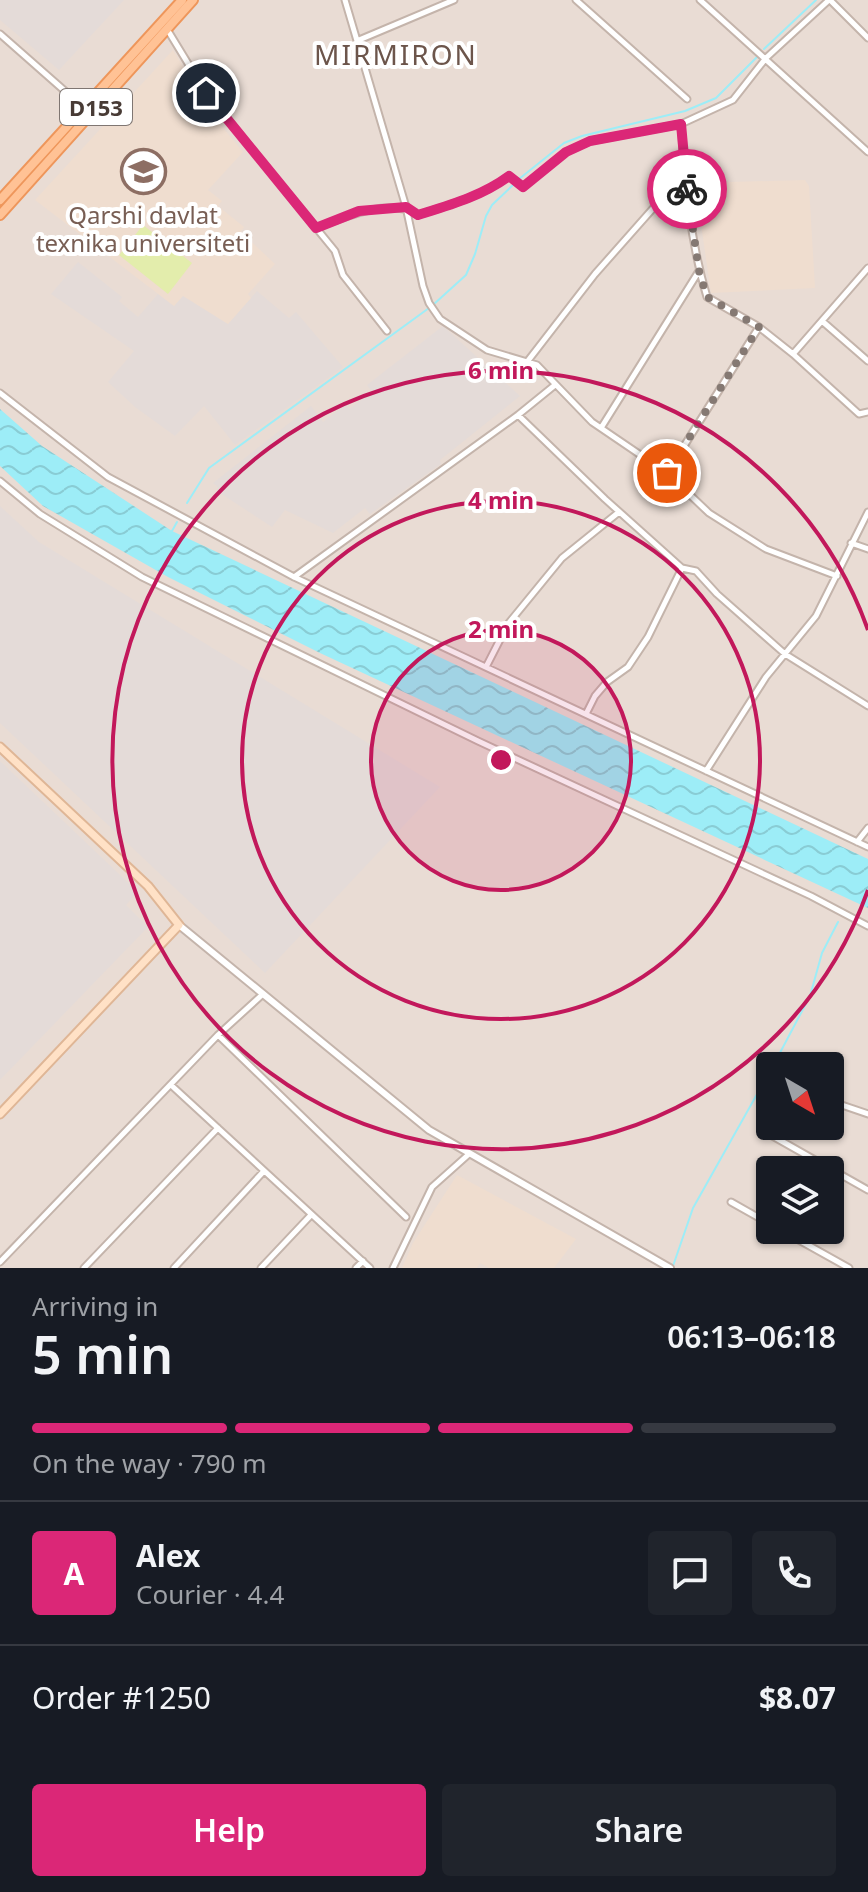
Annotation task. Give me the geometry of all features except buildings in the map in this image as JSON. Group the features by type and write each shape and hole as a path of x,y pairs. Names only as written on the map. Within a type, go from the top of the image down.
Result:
{"main road":[{"name":"D153","path":"0,200 182,0"},
{"name":"D153","path":"0,215 193,0"},
{"path":"0,747 148,886 179,925 0,1114"}],"street":[{"path":"345,0 406,207 423,286 429,303 440,319 487,350 537,365 601,428 667,473 709,513 766,549 837,576"},
{"path":"359,40 454,0"},
{"path":"576,0 687,99"},
{"path":"700,0 868,152"},
{"path":"316,228 359,211 406,207 418,215 458,203 492,188 509,176 523,187 566,152 590,141 681,124 733,100 766,58 829,0 868,38"},
{"path":"166,29 206,93 335,251 343,275 387,331"},
{"path":"0,34 84,108"},
{"path":"681,124 685,179 699,271 707,297 759,327 859,414 868,412"},
{"path":"527,362 595,274 664,196 685,179"},
{"path":"793,354 868,268"},
{"path":"601,428 699,271"},
{"path":"822,321 868,361"},
{"path":"667,473 759,327"},
{"path":"294,577 555,385"},
{"path":"0,393 108,477 294,577 868,847"},
{"path":"518,415 619,512 682,568 696,571 717,594 785,654 868,706"},
{"path":"0,481 40,514 142,577 868,926"},
{"path":"486,667 508,624 562,558 619,512"},
{"path":"706,771 766,677 816,616 868,512"},
{"path":"851,543 868,549"},
{"path":"586,714 607,682 628,667 682,568"},
{"path":"857,842 868,828"},
{"path":"179,925 429,1130 667,1266"},
{"path":"0,1262 218,1035 263,994"},
{"path":"218,1035 406,1217"},
{"path":"171,1085 370,1268"},
{"path":"844,1106 868,1114"},
{"path":"84,1268 218,1128"},
{"path":"780,1140 868,1190"},
{"path":"393,1268 432,1187 469,1154"},
{"path":"174,1268 264,1171"},
{"path":"731,1202 756,1216"},
{"path":"261,1268 311,1215"},
{"path":"806,1244 849,1268"},
{"path":"356,1268 363,1261"}],"shaded area":[{"path":"0,0 868,0 868,1268 0,1268"},
{"path":"0,0 124,0 59,70 0,20"},
{"name":"Qarshi davlat texnika universiteti","path":"173,50 191,80 189,87 243,152 208,190 222,201 218,206 244,227 241,232 275,264 248,294 251,298 228,324 183,296 174,306 35,200"},
{"path":"805,180 809,186 815,288 711,293 695,183"},
{"path":"78,262 122,297 119,301 138,317 158,294 174,306 183,295 228,324 257,291 289,318 296,312 343,367 235,445 204,406 175,436 135,407 108,382 134,351 51,294"},
{"path":"443,326 520,396 440,460 441,464 370,514 365,508 333,533 285,510 272,527 217,491 218,487 213,483 311,406 323,422 346,404 349,409 372,392 367,385"},
{"path":"0,506 39,542 440,787 265,973 0,723"},
{"path":"0,761 138,892 126,905 148,927 0,1080"},
{"path":"457,1175 576,1239 554,1268 489,1268 480,1263 477,1268 402,1268 413,1243"}],"green space":[{"path":"143,225 192,263 168,294 119,255"}],"water":[{"path":"0,409 42,446 172,531 868,859 868,908 320,653 168,577 43,506 0,466"}],"waterway":[{"path":"764,49 816,0"},
{"path":"519,179 564,143 685,111 716,98 758,56"},
{"path":"434,304 466,275 486,216 492,205 515,183"},
{"path":"187,503 209,468 429,308"},
{"path":"172,531 177,522"},
{"path":"780,1052 810,996 822,953 838,922"},
{"path":"673,1266 693,1208 756,1096"}],"way so far":[{"path":"667,473 759,327 707,297 699,271 687,189"}],"place":[{"name":"Qarshi davlat texnika universiteti","path":"143,172"}],"district":[{"name":"MIRMIRON","path":"396,54"}],"route":[{"path":"206,93 316,228 359,211 406,207 418,215 458,203 492,188 509,176 523,187 566,152 590,141 681,124 687,189"}]}
